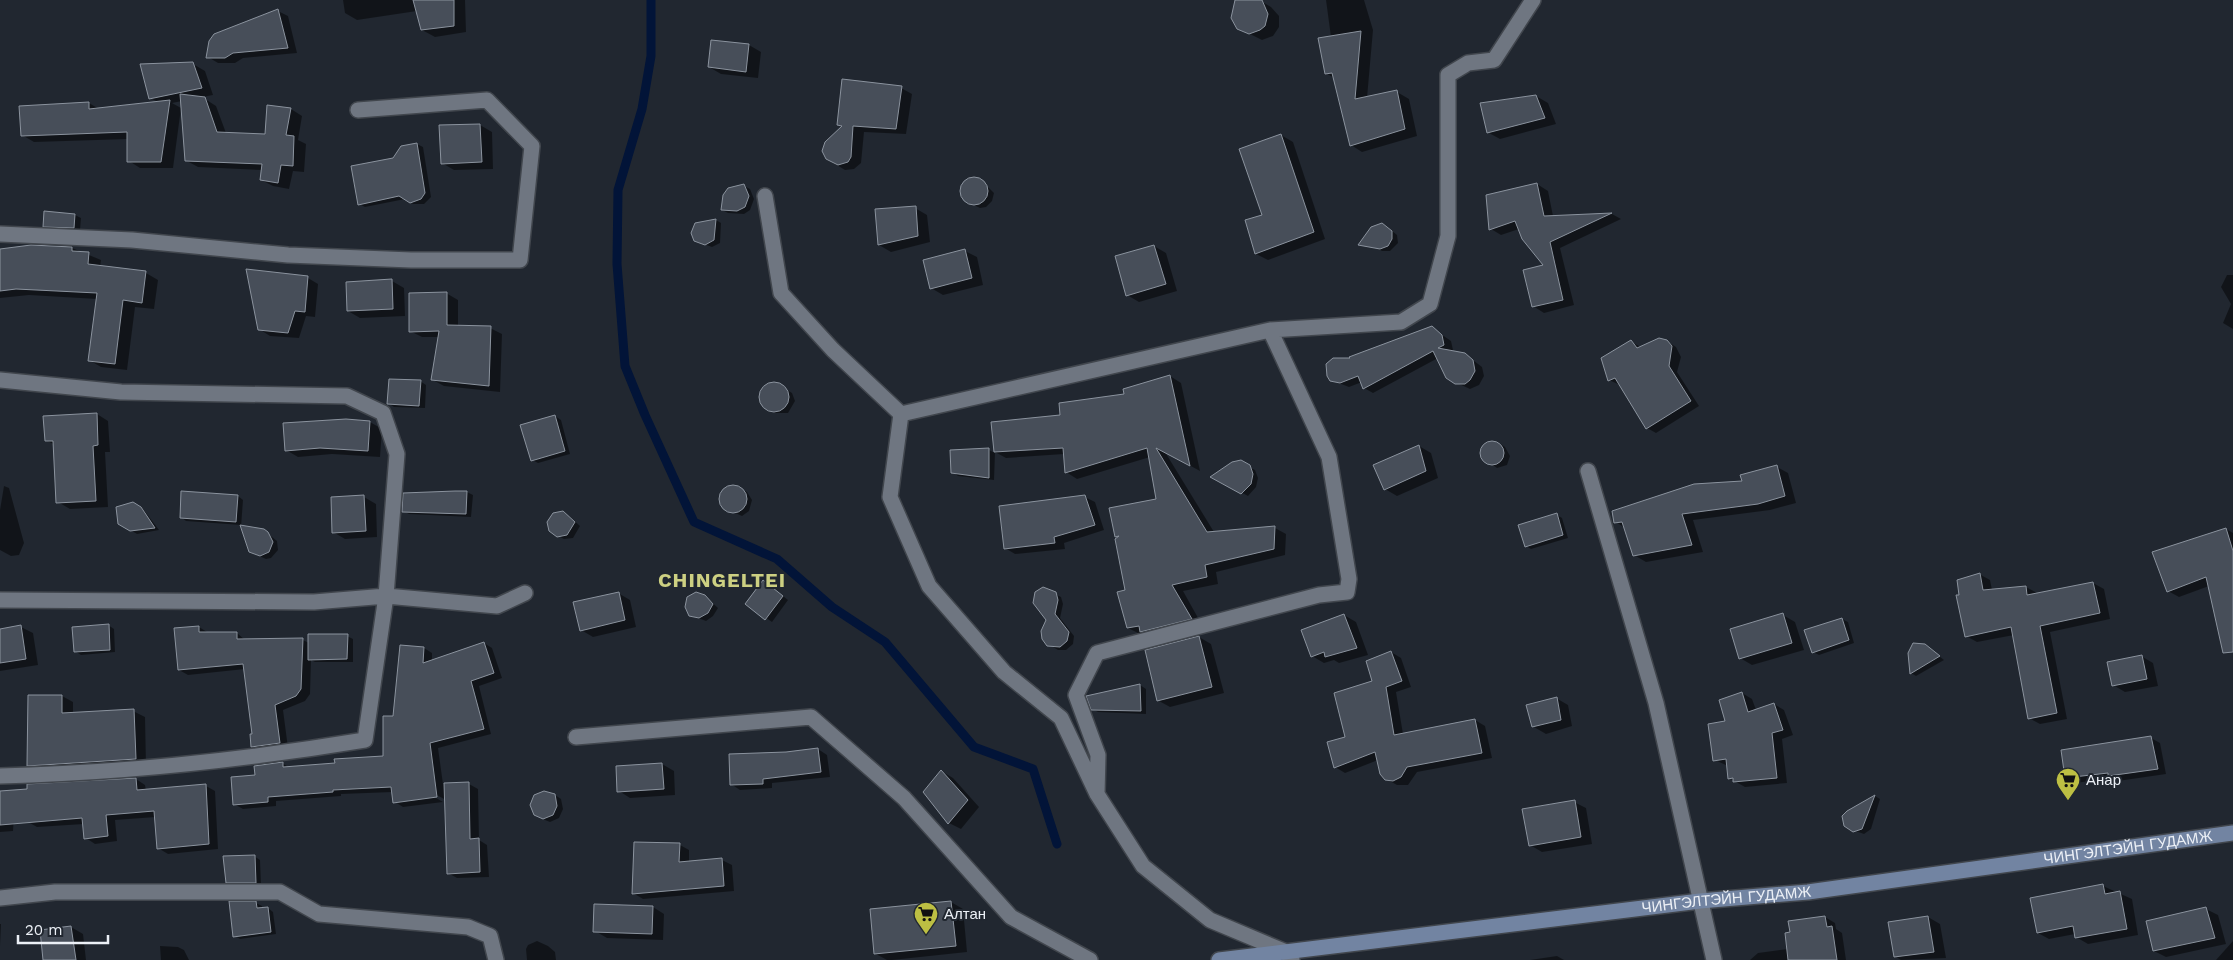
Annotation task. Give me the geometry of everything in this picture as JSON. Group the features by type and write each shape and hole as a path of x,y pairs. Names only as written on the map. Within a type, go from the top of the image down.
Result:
{"main road":[{"name":"ЧИНГЭЛТЭЙН ГУДАМЖ","path":"1219,960 1289,956 1700,901 1808,892 2233,833"}],"street":[{"path":"900,414 1270,330 1401,322 1430,304 1448,236 1448,75 1468,63 1494,60 1533,0"},
{"path":"0,234 132,240 288,255 411,260 520,260 532,146 487,100 358,110"},
{"path":"765,196 781,293 833,350 900,414"},
{"path":"1097,794 1098,755 1076,695 1097,653 1320,595 1347,592 1350,579 1329,457 1270,330"},
{"path":"0,380 121,392 347,396 382,413 397,454 386,596 365,740 286,753 91,774 0,776"},
{"path":"900,414 890,497 929,586 1004,672 1061,718 1097,794 1143,866 1210,920 1289,956"},
{"path":"1588,471 1656,703 1714,960"},
{"path":"0,600 314,602 386,596 497,606 525,593"},
{"path":"576,737 811,717 904,798 1011,917 1090,960"},
{"path":"0,898 55,892 280,892 319,914 468,927 490,936 496,960"}],"building":[{"path":"413,0 454,0 454,26 421,30"},
{"path":"1235,0 1262,0 1268,14 1265,26 1249,34 1237,29 1231,18"},
{"path":"278,9 288,48 233,53 225,58 206,58 209,41 214,34"},
{"path":"1361,31 1355,99 1397,90 1405,129 1350,146 1332,73 1325,74 1318,38"},
{"path":"711,40 749,44 746,72 708,67"},
{"path":"193,62 202,88 149,99 140,64"},
{"path":"842,79 902,86 896,129 853,126 851,157 848,162 838,165 826,159 822,151 825,142 842,126 837,125"},
{"path":"180,94 205,97 217,132 265,134 267,105 291,108 286,135 294,136 293,166 281,165 278,183 260,180 262,164 185,161"},
{"path":"1536,95 1545,118 1487,133 1480,103"},
{"path":"170,100 161,162 127,162 127,132 21,136 19,106 89,102 89,109"},
{"path":"480,124 482,162 441,164 439,125"},
{"path":"1281,134 1314,232 1255,254 1245,220 1262,215 1239,149"},
{"path":"417,143 425,193 421,199 410,203 399,196 358,205 351,166 393,158 401,146"},
{"path":"974,177 984,181 988,191 984,201 974,205 964,201 960,191 964,181"},
{"path":"1537,183 1544,216 1612,213 1550,242 1563,300 1532,307 1523,270 1543,265 1522,239 1515,221 1489,230 1486,195"},
{"path":"744,184 749,196 745,207 737,211 721,210 723,195 728,188"},
{"path":"916,206 918,236 878,245 875,209"},
{"path":"44,211 75,214 74,228 43,227"},
{"path":"716,219 714,240 705,245 694,241 691,233 695,223"},
{"path":"1382,223 1392,231 1392,239 1388,246 1380,249 1358,245 1371,227"},
{"path":"31,245 72,247 72,251 89,252 88,264 146,271 142,303 123,300 115,364 88,361 97,293 16,289 0,291 0,249"},
{"path":"1154,245 1166,284 1126,296 1115,256"},
{"path":"965,249 972,278 930,289 923,260"},
{"path":"246,269 308,276 305,312 295,311 288,333 258,330"},
{"path":"392,279 393,309 347,311 346,282"},
{"path":"447,292 447,325 491,326 489,386 431,380 439,331 409,332 409,293"},
{"path":"1432,326 1442,335 1444,345 1438,348 1465,353 1473,360 1475,371 1470,380 1465,384 1455,384 1446,378 1433,351 1363,389 1358,376 1340,383 1330,381 1327,376 1326,364 1333,358 1350,358"},
{"path":"1659,338 1667,340 1672,346 1669,366 1691,401 1646,429 1615,378 1608,381 1601,358 1631,340 1637,348"},
{"path":"1170,375 1190,466 1156,448 1207,532 1275,526 1274,549 1205,565 1207,577 1172,585 1192,619 1140,632 1139,626 1127,628 1117,592 1125,590 1115,539 1119,536 1115,537 1109,508 1156,499 1147,448 1065,473 1063,448 994,452 991,422 1060,415 1059,403 1124,394 1123,389"},
{"path":"389,379 421,380 419,406 387,404"},
{"path":"774,382 785,386 789,397 785,408 774,412 763,408 759,397 763,386"},
{"path":"97,413 98,445 93,446 96,501 56,503 53,441 45,441 43,416"},
{"path":"555,415 565,451 531,461 520,425"},
{"path":"346,419 370,421 368,451 320,448 285,451 283,423"},
{"path":"1492,441 1497,442 1503,448 1503,458 1497,464 1492,465 1487,464 1481,458 1480,453 1481,448 1487,442"},
{"path":"1419,445 1426,471 1384,490 1373,465"},
{"path":"989,448 989,478 951,473 950,450"},
{"path":"1241,460 1250,465 1253,474 1251,484 1241,494 1210,477 1232,462"},
{"path":"1777,465 1785,496 1758,504 1682,514 1692,545 1633,556 1622,522 1614,523 1612,511 1694,484 1742,481 1740,475"},
{"path":"733,485 743,489 747,499 743,509 733,513 723,509 719,499 723,489"},
{"path":"181,491 238,495 236,522 180,518"},
{"path":"467,491 466,514 402,512 403,493"},
{"path":"364,495 366,531 332,533 331,497"},
{"path":"1085,495 1095,525 1054,537 1055,543 1004,549 999,506"},
{"path":"133,502 141,507 155,528 130,531 118,524 116,507"},
{"path":"563,511 575,522 567,535 557,537 549,531 547,522 553,513"},
{"path":"1557,513 1563,535 1525,547 1518,525"},
{"path":"240,525 264,529 268,532 273,542 269,552 260,556 249,552"},
{"path":"2226,528 2233,551 2233,652 2223,653 2206,577 2167,592 2152,552"},
{"path":"1980,573 1983,590 2026,586 2027,595 2093,582 2100,613 2040,626 2057,713 2028,719 2011,627 1965,637 1956,595 1959,595 1957,580"},
{"path":"763,580 783,596 765,620 745,604"},
{"path":"1043,587 1056,592 1058,600 1055,614 1069,632 1067,641 1060,647 1047,646 1042,639 1041,631 1046,620 1033,603 1035,592"},
{"path":"619,592 625,620 580,631 573,602"},
{"path":"696,592 705,595 713,604 708,613 699,618 689,616 685,607 687,597"},
{"path":"1783,613 1792,643 1739,659 1730,629"},
{"path":"1344,614 1357,648 1325,657 1324,652 1311,657 1301,630"},
{"path":"1842,618 1849,640 1812,653 1804,630"},
{"path":"109,624 110,650 74,652 72,627"},
{"path":"21,625 26,659 0,663 0,629"},
{"path":"199,626 199,632 237,632 237,639 303,638 301,689 296,696 275,705 280,743 251,747 250,734 252,734 243,664 178,670 174,628"},
{"path":"308,634 348,634 347,659 308,660"},
{"path":"1199,636 1212,687 1157,701 1145,650"},
{"path":"484,642 494,673 471,681 484,729 430,743 437,797 393,803 391,787 333,790 333,792 268,797 268,802 233,805 231,777 255,775 254,766 283,762 283,767 335,763 334,759 383,756 383,716 393,716 400,645 424,647 423,663"},
{"path":"1913,643 1925,644 1940,656 1910,674 1908,653"},
{"path":"1391,651 1402,681 1386,687 1394,735 1475,719 1482,753 1407,767 1401,777 1393,781 1385,780 1380,774 1375,752 1334,768 1327,742 1345,737 1334,693 1372,681 1366,661"},
{"path":"2142,655 2147,679 2112,686 2107,662"},
{"path":"1140,684 1141,711 1091,710 1086,696"},
{"path":"1742,692 1748,712 1774,703 1783,730 1772,733 1777,778 1733,782 1733,778 1728,779 1726,759 1713,761 1708,724 1725,721 1719,700"},
{"path":"28,695 62,695 62,713 134,709 136,759 27,766"},
{"path":"1557,697 1561,720 1532,727 1526,705"},
{"path":"2151,736 2158,769 2108,776 2108,773 2065,778 2061,750"},
{"path":"818,748 821,772 763,779 763,784 730,785 729,754 786,752"},
{"path":"662,763 664,789 617,792 616,766"},
{"path":"941,770 968,800 948,824 923,792"},
{"path":"136,778 137,790 206,784 209,844 157,849 154,811 106,815 108,836 84,839 82,818 0,825 0,791 27,789 27,784"},
{"path":"469,782 470,839 479,838 480,872 447,874 444,783"},
{"path":"544,791 555,794 557,806 553,815 543,819 534,815 530,805 534,795"},
{"path":"1875,795 1862,829 1853,832 1844,826 1842,816 1847,811"},
{"path":"1575,800 1581,837 1529,846 1522,809"},
{"path":"634,842 680,843 679,862 722,858 724,886 632,894"},
{"path":"255,855 256,883 226,883 223,856"},
{"path":"2103,884 2105,894 2120,891 2127,929 2075,938 2073,926 2037,933 2030,898"},
{"path":"229,901 256,901 257,908 268,907 271,932 233,937"},
{"path":"951,901 956,946 874,954 870,909"},
{"path":"594,904 653,906 652,934 593,932"},
{"path":"2206,907 2215,938 2153,951 2146,921"},
{"path":"1825,916 1827,927 1832,926 1837,960 1788,960 1785,933 1790,932 1788,921"},
{"path":"1928,916 1934,952 1894,957 1888,922"},
{"path":"71,926 76,960 43,960 40,930"}],"waterway":[{"path":"651,0 651,56 642,109 618,190 617,264 625,366 645,415 694,522 777,559 832,607 885,642 974,747 1033,769 1057,844"}],"place":[{"name":"Анар","path":"2068,801"},
{"name":"Алтан","path":"926,935"}],"district":[{"name":"CHINGELTEI","path":"722,580"}]}
